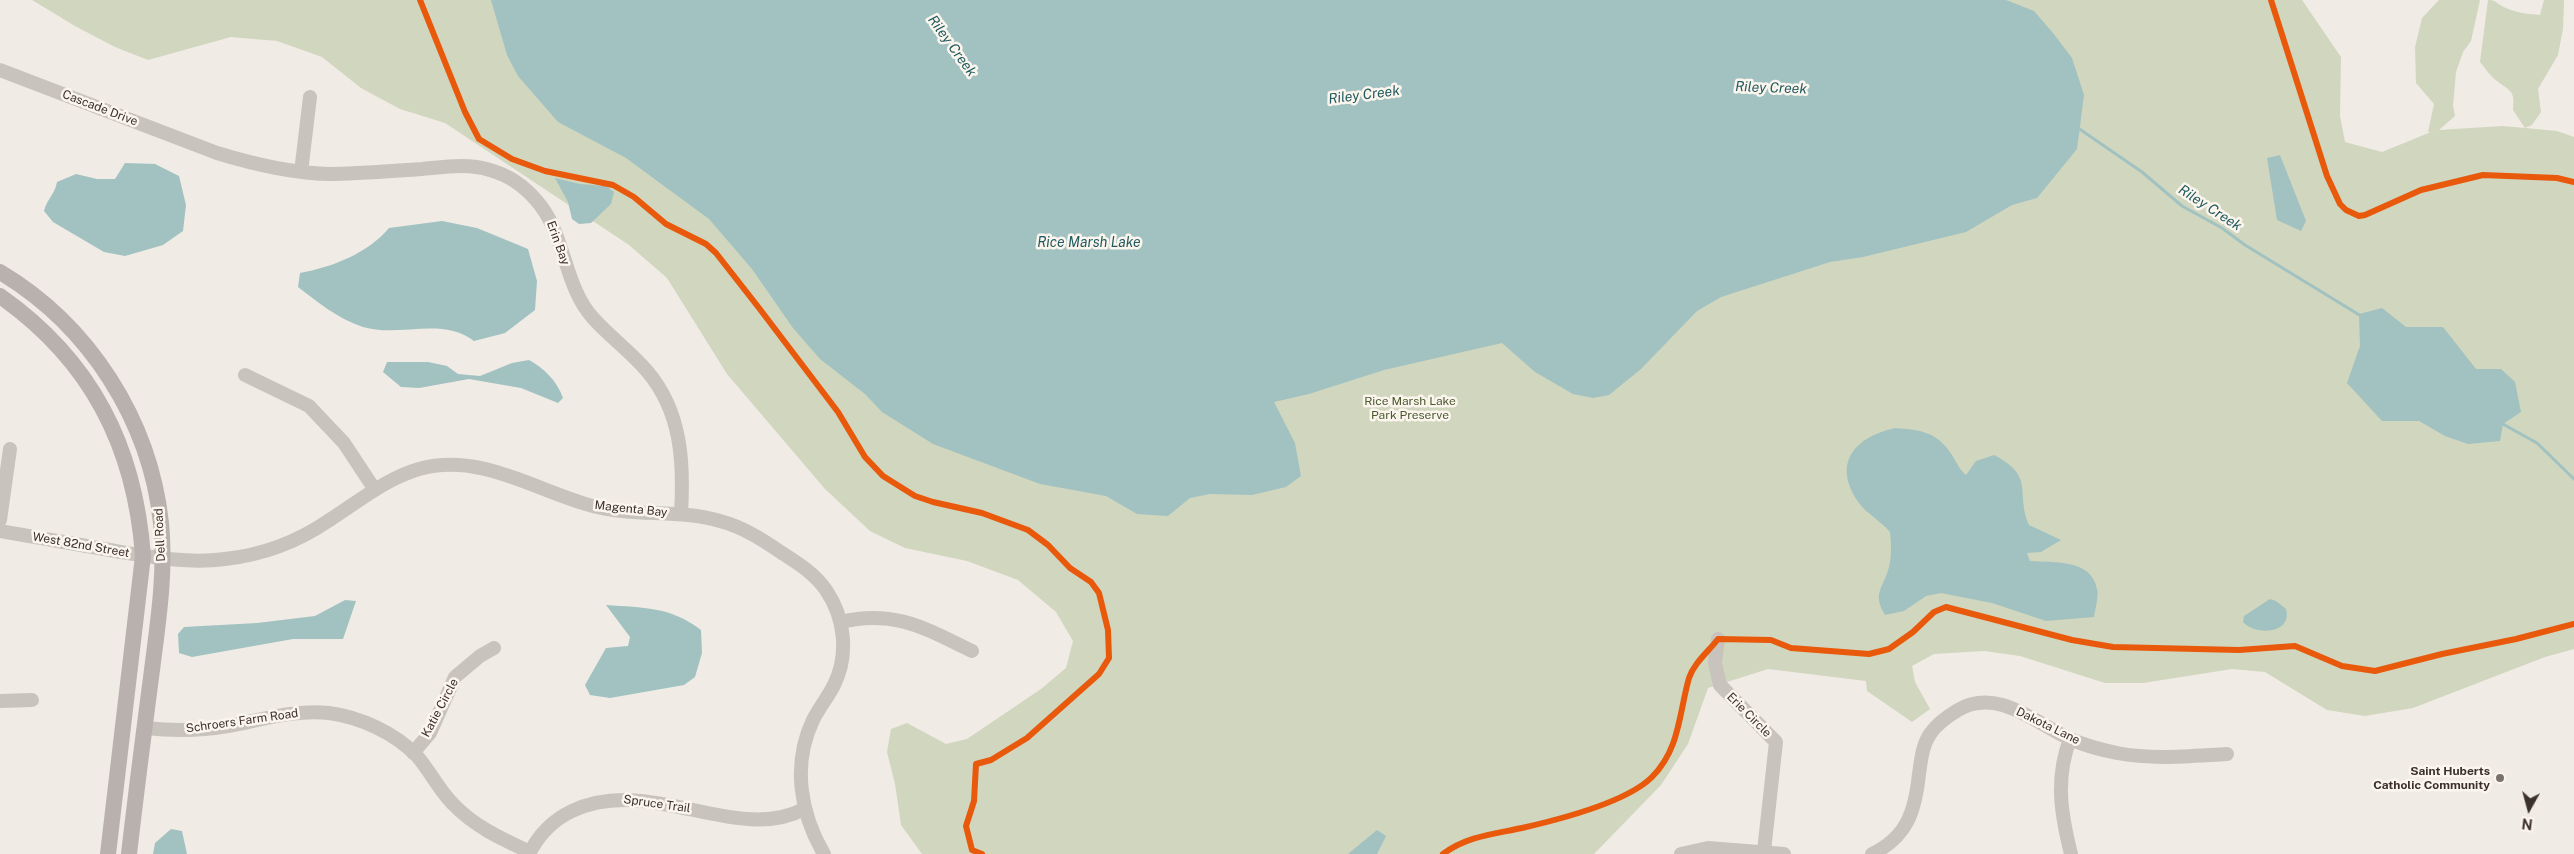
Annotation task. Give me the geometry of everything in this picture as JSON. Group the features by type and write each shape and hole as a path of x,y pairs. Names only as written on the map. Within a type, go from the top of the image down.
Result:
{"main road":[{"name":"Dell Road","path":"0,272 47,306 79,337 106,372 125,404 147,457 155,486 161,524 162,558 159,611 129,854"},
{"name":"Dell Road","path":"0,296 51,338 76,365 93,389 114,431 130,472 140,519 143,556 108,854"}],"street":[{"name":"Cascade Drive","path":"0,70 199,146"},
{"path":"301,172 310,97"},
{"name":"Erin Bay","path":"199,146 253,163 301,172 365,173 471,166 490,170 508,177 524,188 548,216 571,278 591,316 648,372 667,405 678,433 682,456 680,514"},
{"path":"245,375 309,406 344,443 375,490"},
{"path":"0,520 10,449"},
{"name":"Magenta Bay","path":"162,558 196,562 223,560 251,555 277,547 326,523 375,490 401,476 421,469 463,465 505,474 597,507 680,514 722,521 742,528 814,575 826,590 841,622 843,644 840,670 833,687 813,721 801,765 801,788 804,810 824,854"},
{"name":"West 82nd Street","path":"0,531 162,558"},
{"path":"841,622 870,617 906,621 972,651"},
{"name":"Erie Circle","path":"1718,639 1715,663 1720,685 1776,742 1764,851"},
{"name":"Katie Circle","path":"413,753 430,733 455,677 480,656 494,648"},
{"path":"0,701 32,700"},
{"name":"Dakota Lane","path":"1872,854 1888,846 1900,835 1908,820 1918,787 1922,753 1928,737 1943,721 1960,709 1977,703 2004,704 2070,739 2117,753 2159,758 2227,754"},
{"name":"Schroers Farm Road","path":"144,728 202,729 305,712 329,713 352,718 396,738 413,753 453,804 469,818 484,830 530,853"},
{"path":"2070,739 2060,776 2060,800 2072,854"},
{"name":"Spruce Trail","path":"530,853 548,827 563,815 599,801 617,798 638,799 746,819 771,819 792,816 804,810"},
{"path":"1681,854 1708,848 1784,854"}],"green space":[{"name":"Rice Marsh Lake Park Preserve","path":"32,0 2302,0 2341,57 2340,116 2345,142 2382,152 2431,132 2428,132 2434,104 2416,83 2415,47 2422,18 2439,0 2480,0 2471,41 2463,52 2456,72 2453,106 2455,116 2439,130 2502,126 2557,131 2574,137 2574,649 2545,657 2413,708 2365,716 2327,710 2265,672 2232,669 2143,683 2105,683 2020,656 1984,651 1934,654 1912,666 1915,682 1930,709 1912,722 1867,691 1866,681 1768,669 1708,688 1688,744 1661,785 1594,854 922,854 901,825 895,784 887,752 891,729 907,723 946,744 967,739 1041,689 1066,668 1073,641 1056,612 1018,580 967,561 905,548 870,531 825,489 727,374 667,278 629,245 445,123 400,109 361,88 322,57 277,41 231,37 148,60 115,47"},
{"path":"2488,0 2514,11 2540,15 2544,0 2564,0 2563,29 2558,55 2538,89 2541,112 2532,125 2525,128 2513,110 2513,95 2511,92 2492,77 2480,62"}],"water":[{"name":"Rice Marsh Lake","path":"491,0 2006,0 2034,11 2053,33 2072,58 2084,95 2077,149 2037,198 2012,205 1966,232 1863,257 1830,262 1721,297 1697,311 1641,369 1609,395 1593,398 1573,394 1535,372 1502,343 1384,370 1309,394 1274,402 1295,443 1301,476 1286,487 1252,495 1210,494 1190,498 1168,516 1137,514 1106,496 1040,484 933,444 882,412 865,394 820,359 793,328 752,269 709,219 626,158 558,122 518,76 507,55"},
{"path":"2280,155 2306,221 2301,231 2277,220 2267,158"},
{"path":"125,163 155,164 179,176 186,205 183,231 163,245 125,256 104,252 53,222 44,211 57,182 76,174 97,179 115,179"},
{"path":"555,178 580,184 606,186 614,192 611,204 591,223 579,224 572,219 568,202"},
{"path":"442,221 477,228 528,249 537,281 535,310 505,333 474,341 461,334 434,328 377,330 363,327 337,315 298,287 300,273 336,263 360,252 389,228"},
{"path":"2382,308 2406,327 2443,327 2476,369 2501,369 2515,382 2521,412 2503,424 2500,441 2468,444 2445,436 2419,421 2382,421 2347,383 2360,346 2359,314"},
{"path":"529,360 545,371 554,381 563,398 558,403 521,388 469,379 419,388 401,387 383,372 387,362 428,362 447,366 458,374 480,376 512,363"},
{"path":"1895,428 1921,431 1941,441 1966,475 1976,461 1994,455 2007,463 2020,478 2025,513 2029,525 2061,540 2041,552 2027,553 2030,561 2070,564 2087,572 2093,579 2097,589 2094,617 2046,621 1992,603 1941,593 1926,596 1904,611 1885,615 1881,608 1879,596 1890,563 1890,532 1859,503 1851,489 1847,476 1851,454 1859,445 1881,432"},
{"path":"2270,599 2286,609 2287,617 2284,624 2279,628 2264,631 2243,622 2244,616"},
{"path":"345,600 356,601 343,639 293,639 192,657 179,653 178,634 184,627 257,623 315,616"},
{"path":"606,605 667,612 690,622 701,630 702,653 695,677 684,685 610,698 590,695 585,685 606,648 628,646 630,637"},
{"path":"171,829 182,831 187,854 153,854 155,843"},
{"path":"1377,830 1386,836 1377,854 1348,854"}],"waterway":[{"name":"Riley Creek","path":"2078,128 2142,172 2182,206 2222,228 2245,245 2361,316"},
{"name":"Riley Creek","path":"2501,423 2537,443 2574,479"}],"cycle path":[{"path":"420,0 465,112 479,139 512,159 545,171 613,185 634,197 666,224 706,244 716,253 759,308 838,412 865,457 883,476 915,496 982,513 1028,530 1048,545 1070,568 1091,582 1099,593 1108,630 1109,658 1099,674 1027,738 991,760 976,764 974,801 966,826 972,850 982,854"},
{"path":"2271,0 2327,176 2340,204 2346,210 2359,216 2365,215 2421,190 2483,175 2557,178 2574,182"},
{"path":"1443,854 1471,839 1537,825 1591,809 1641,786 1652,777 1668,755 1677,730 1691,673 1718,639 1771,640 1791,648 1869,654 1889,649 1913,632 1934,612 1946,607 2072,640 2113,647 2239,650 2295,646 2342,666 2375,671 2574,624"}],"place":[{"name":"Saint Huberts Catholic Community","path":"2500,778"}]}
